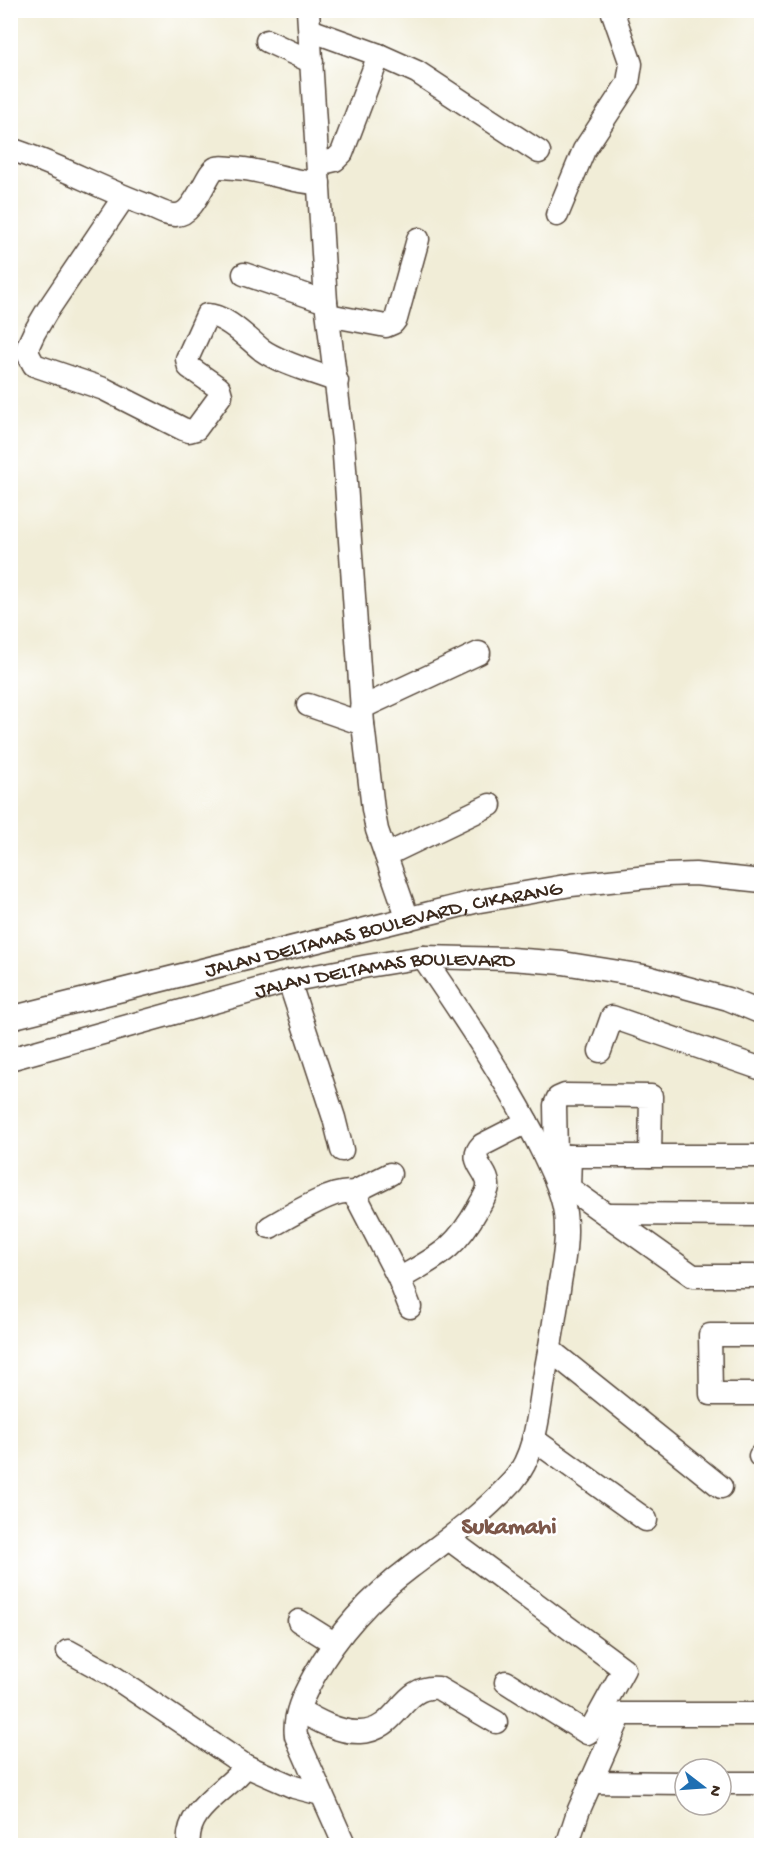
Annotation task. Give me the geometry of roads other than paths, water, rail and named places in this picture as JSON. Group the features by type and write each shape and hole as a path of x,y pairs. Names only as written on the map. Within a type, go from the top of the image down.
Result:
{"street":[{"path":"557,215 584,150 628,83 631,63 612,10"},
{"path":"305,18 417,72 539,152"},
{"path":"305,18 312,62 327,309 337,381 347,490 362,716 373,809 408,919"},
{"path":"267,42 312,62"},
{"path":"10,149 58,166 124,197 174,216 193,203 211,173 218,168 254,169 309,183 339,157 346,146 379,55"},
{"path":"314,116 353,124"},
{"path":"124,197 34,333 28,346 28,354 34,365 104,389 183,429 192,431 196,429 221,395 219,388 189,367 188,359 207,315 213,315 243,333 263,351 337,381"},
{"path":"244,274 327,309 386,326 393,323 418,239"},
{"path":"308,705 362,716 478,653"},
{"path":"386,855 490,805"},
{"name":"JALAN DELTAMAS BOULEVARD, CIKARANG","path":"10,1018 474,902 506,896 571,885 667,875 695,874 762,881"},
{"path":"336,1841 321,1794 296,1736 299,1710 307,1689 334,1642 380,1594 410,1568 450,1540 514,1480 525,1461 533,1439 550,1350 563,1261 565,1213 556,1182 527,1122 423,957"},
{"name":"JALAN DELTAMAS BOULEVARD","path":"10,1059 289,981 423,957 563,963 644,976 728,999 762,1013"},
{"path":"450,997 467,958"},
{"path":"289,981 334,1118 342,1150"},
{"path":"600,1051 612,1017 762,1069"},
{"path":"650,1156 651,1096 565,1095 558,1098 555,1104 556,1156 570,1156 650,1156 762,1156"},
{"path":"399,1279 440,1256 465,1231 488,1187 477,1161 478,1149 527,1122"},
{"path":"570,1156 569,1188 693,1276 762,1276"},
{"path":"352,1193 390,1174"},
{"path":"270,1227 311,1204 343,1191 352,1193 358,1200 399,1279 410,1306"},
{"path":"607,1214 762,1215"},
{"path":"656,1215 656,1250"},
{"path":"762,1335 710,1335 711,1394 762,1394"},
{"path":"550,1350 721,1487"},
{"path":"533,1439 646,1521"},
{"path":"450,1540 624,1669 587,1733 506,1682"},
{"path":"299,1621 334,1642"},
{"path":"68,1651 108,1674 246,1766 294,1787 321,1794"},
{"path":"299,1710 337,1728 359,1732 384,1725 417,1690 427,1687 438,1688 496,1722"},
{"path":"567,1845 590,1782 621,1714 762,1714"},
{"path":"189,1845 189,1831 204,1805 232,1782 246,1766"},
{"path":"590,1782 673,1783"},
{"path":"733,1783 762,1783"}],"district":[{"name":"Sukamahi","path":"509,1525"}]}
